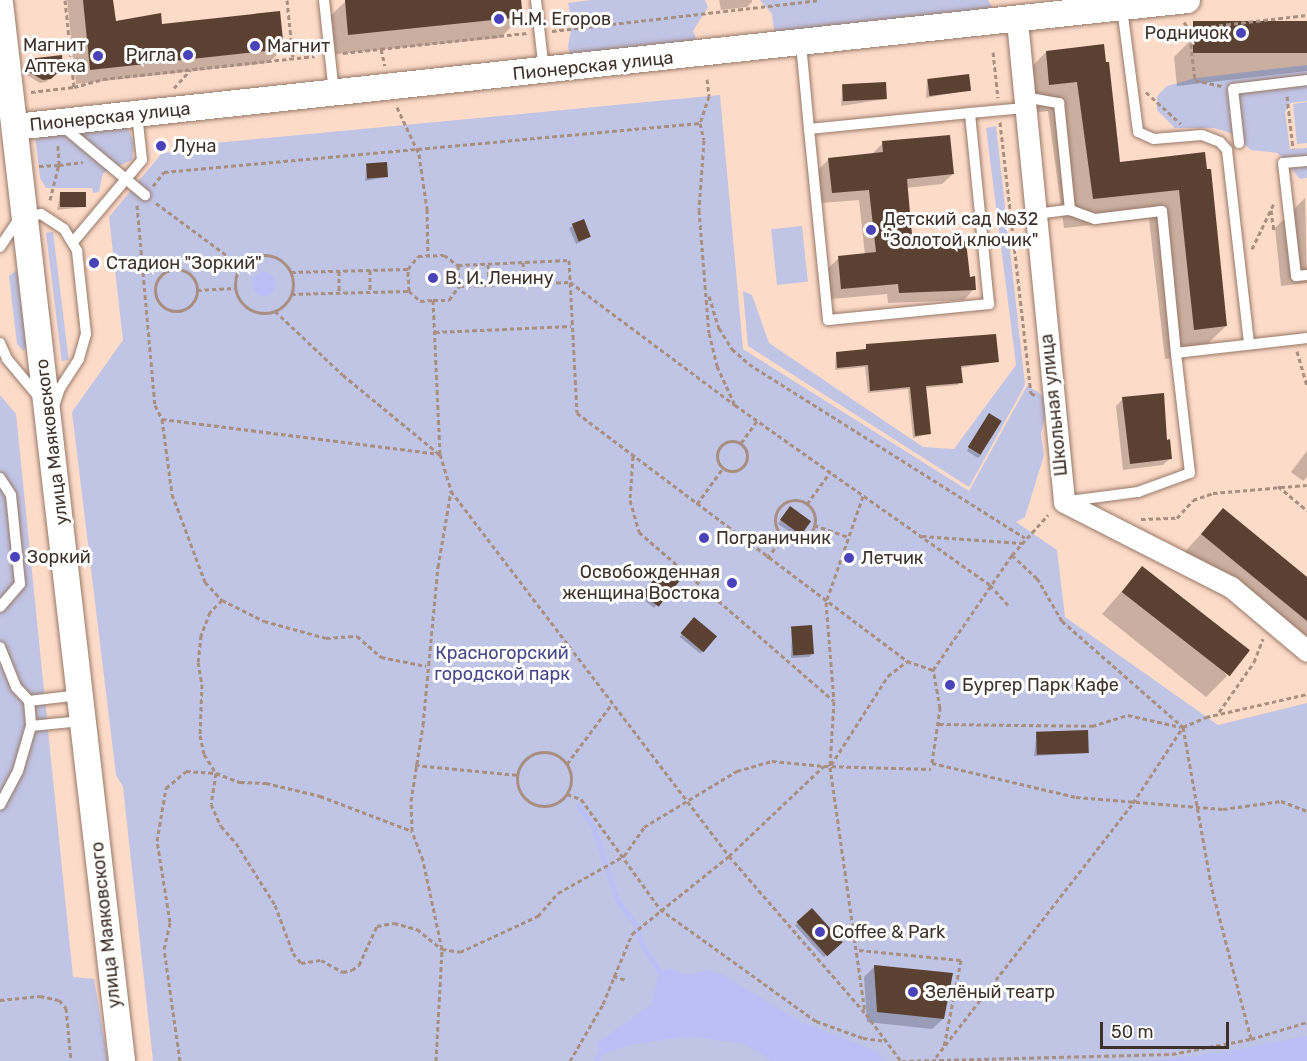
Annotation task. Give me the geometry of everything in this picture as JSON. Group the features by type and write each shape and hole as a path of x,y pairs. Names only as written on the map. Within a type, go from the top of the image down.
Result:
{"street":[{"name":"улица Маяковского","path":"0,3 8,128 26,215 122,1061"},
{"name":"Пионерская улица","path":"8,128 1017,21 1088,6 1184,9"},
{"name":"Школьная улица","path":"1017,21 1064,502 1070,505"},
{"path":"1070,505 1231,587 1307,651"}],"lane":[{"path":"324,0 334,93"},
{"path":"536,0 544,71"},
{"path":"1122,8 1138,132 1154,139 1193,135 1210,137 1227,150 1249,344"},
{"path":"801,44 828,320 989,304 970,113"},
{"path":"1239,143 1233,89 1307,80"},
{"path":"809,129 999,110 1024,102 1059,103 1070,210"},
{"path":"73,242 142,160 137,114"},
{"path":"57,122 145,195"},
{"path":"1307,161 1283,164 1296,276 1307,275"},
{"path":"1035,214 1070,210 1095,219 1162,211 1190,473 1138,492 1077,500 1070,505"},
{"path":"0,247 18,220 26,215 52,218 73,242 86,334 79,360 60,388 49,420"},
{"path":"1176,354 1307,338"},
{"path":"0,343 7,359 35,390 49,420"},
{"path":"0,478 11,495 20,584 0,607"},
{"path":"0,647 16,687 29,701 32,726 18,771 0,805"},
{"path":"29,701 80,695"},
{"path":"32,726 83,721"}],"path":[{"path":"65,0 75,87"},
{"path":"287,0 293,58"},
{"path":"29,92 75,87 103,78 818,0"},
{"path":"1184,9 1189,29 1195,80 1233,89"},
{"path":"1189,29 1307,15"},
{"path":"993,52 1031,393 1054,405"},
{"path":"172,91 191,69"},
{"path":"1129,76 1193,135"},
{"path":"707,80 709,96 700,123 704,140 699,210 709,296 709,333 717,366 735,405"},
{"path":"1285,83 1294,162"},
{"path":"398,110 416,148 427,209 428,256"},
{"path":"50,200 59,165 57,122"},
{"path":"426,666 381,657 357,636 326,638 264,621 222,600 205,582 172,494 162,419 153,390 136,207 164,172 700,123"},
{"path":"37,166 103,160"},
{"path":"1241,272 1285,180"},
{"path":"145,195 241,266"},
{"path":"1271,209 1274,232"},
{"path":"275,311 291,294 291,273 281,260 267,255 252,257 241,266 235,288 241,302 253,311 275,311 343,375 440,454"},
{"path":"409,291 408,269 418,256 444,255 458,265 569,260 577,413 907,661 933,670"},
{"path":"523,262 524,284"},
{"path":"489,264 489,285"},
{"path":"291,294 409,291 420,301 449,300 459,286 458,265"},
{"path":"173,269 188,273 197,290 190,305 180,310 165,307 156,293 159,278 173,269"},
{"path":"291,273 408,269"},
{"path":"370,270 370,292"},
{"path":"339,271 339,292"},
{"path":"459,286 570,282 757,421 990,585 1008,605"},
{"path":"197,290 235,288"},
{"path":"145,295 156,293"},
{"path":"709,296 719,328 732,349 749,364 1025,538"},
{"path":"433,300 440,454 451,491 611,705 729,856 866,1014 901,1061 936,1057 1172,1054 1251,1039 1307,1022"},
{"path":"435,332 572,326"},
{"path":"1295,339 1307,387"},
{"path":"162,419 440,454"},
{"path":"741,443 757,421"},
{"path":"729,441 741,443 747,453 745,465 735,471 723,468 717,458 720,447 729,441"},
{"path":"633,456 630,500 639,532 834,701"},
{"path":"697,504 723,468"},
{"path":"807,504 830,472"},
{"path":"1125,533 1131,520 1177,518 1193,500 1213,493 1307,485"},
{"path":"1278,486 1307,510"},
{"path":"436,1061 442,949 423,860 412,831 411,801 423,725 426,666 451,491"},
{"path":"863,496 826,602 834,701 830,767 859,950 866,1014"},
{"path":"792,501 807,504 812,510 814,525 798,540 784,537 776,524 779,509 792,501"},
{"path":"933,670 1012,555 1048,515"},
{"path":"814,525 849,537"},
{"path":"920,536 1022,543"},
{"path":"767,558 784,537"},
{"path":"1012,555 1037,578 1062,621 1183,727 1212,889 1251,1039"},
{"path":"222,600 210,612 198,662 202,684 200,735 204,754 216,773 213,813 275,905 296,960 301,963 321,960 343,972 352,969 359,965 378,926 394,923 417,929 442,949 460,952 538,916 558,893 624,855 644,827 688,803 737,771 772,761 830,767 931,769"},
{"path":"1218,714 1263,645 1266,617"},
{"path":"830,767 888,676 907,661"},
{"path":"930,776 939,724 939,690 933,670"},
{"path":"939,724 1092,726 1128,715 1183,727 1218,714 1307,694"},
{"path":"567,764 611,705"},
{"path":"936,1057 1133,803 1183,727"},
{"path":"552,753 567,764 572,778 567,794 554,805 537,805 523,796 518,775 522,764 535,754 552,753"},
{"path":"932,763 1076,797 1223,809 1281,801 1307,811"},
{"path":"415,765 518,775"},
{"path":"570,1061 603,1004 632,934 660,909 729,856 824,766"},
{"path":"180,1061 164,949 170,922 156,841 158,814 166,788 186,771 216,773 240,782 267,783 320,796 412,831"},
{"path":"567,794 581,799 624,855 660,909 816,1021 863,1038 887,1041"},
{"path":"859,950 961,960 944,1049"},
{"path":"613,976 626,981"},
{"path":"0,1000 40,996 60,1000 66,1008 71,1061"}],"green space":[{"path":"591,0 705,0 708,7 693,31 699,45 571,58 568,46 572,25 568,3"},
{"path":"760,0 988,0 995,12 775,37 772,14"},
{"path":"1307,65 1307,101 1290,103 1285,112 1290,149 1307,148 1307,178 1300,179 1278,153 1251,150 1231,133 1214,128 1175,128 1157,110 1157,96 1167,86 1196,78"},
{"name":"Красногорский городской парк","path":"720,95 743,349 969,491 1027,386 1038,392 1048,402 1041,434 1044,455 1025,517 1016,522 1057,550 1065,617 1218,725 1307,703 1307,1061 153,1061 123,787 116,775 72,412 123,340 109,217 162,153 173,152 173,147"},
{"path":"1307,102 1307,143 1297,144 1293,104"},
{"path":"126,124 134,143 132,160 103,173 99,192 93,193 92,188 46,188 40,178 35,134"},
{"path":"996,126 1025,385 969,487 748,346 743,291 752,295 769,343 923,447 954,449 1016,365 986,128"},
{"path":"802,226 808,282 777,285 771,229"},
{"path":"53,232 69,360 62,361 46,233"},
{"path":"17,270 27,347 23,351 17,344 9,276"},
{"name":"Зоркий","path":"0,395 16,414 73,977 94,979 108,1061 0,1061"}],"shaded area":[{"path":"264,272 269,273 275,279 275,289 269,295 264,296 259,295 253,289 252,284 253,279 259,273"},
{"path":"667,968 687,975 709,970 723,975 801,1022 874,1050 888,1061 772,1061 745,1044 688,1036 630,1045 606,1053 599,1050 597,1043 651,1005 659,973"},
{"path":"1307,1036 1307,1061 1147,1061 1219,1053"}],"building":[{"path":"83,0 113,0 116,21 161,13 162,24 280,11 284,49 90,70"},
{"path":"345,0 521,0 523,17 348,35"},
{"path":"1193,21 1307,21 1307,53 1193,53"},
{"path":"1104,44 1106,62 1109,62 1120,162 1205,152 1207,169 1211,169 1227,326 1194,330 1179,190 1093,199 1077,82 1049,85 1046,51"},
{"path":"62,55 63,68 51,79 43,80 29,72 28,59"},
{"path":"969,74 971,91 929,96 927,79"},
{"path":"886,82 887,99 843,101 842,84"},
{"path":"950,135 954,174 907,179 913,246 966,241 970,277 975,276 976,290 899,293 898,284 841,289 838,256 876,252 869,190 832,193 828,158 883,152 882,141"},
{"path":"387,162 388,177 367,178 366,163"},
{"path":"60,192 86,192 86,207 60,207"},
{"path":"584,219 591,237 579,241 572,224"},
{"path":"996,334 999,362 961,366 963,383 926,386 931,434 915,436 910,387 870,391 868,365 837,368 836,352 866,349 866,344"},
{"path":"1164,393 1167,440 1170,439 1172,459 1130,464 1122,397"},
{"path":"989,413 1002,421 981,455 968,447"},
{"path":"790,506 811,521 801,535 780,520"},
{"path":"1223,508 1307,577 1307,621 1201,534"},
{"path":"1142,566 1250,650 1230,676 1122,592"},
{"path":"663,568 679,581 659,607 642,594"},
{"path":"694,617 717,636 703,652 681,633"},
{"path":"812,625 814,654 793,655 791,626"},
{"path":"1088,730 1089,753 1037,755 1036,732"},
{"name":"Coffee & Park","path":"812,908 843,942 827,956 796,922"},
{"name":"Зелёный театр","path":"874,965 953,973 944,1019 877,1012"}],"waterway":[{"path":"578,806 593,826 618,902 635,924 643,947 663,977"},
{"path":"595,1061 603,1048"}],"place":[{"name":"Н.М. Егоров","path":"499,19"},
{"name":"Родничок","path":"1241,33"},
{"name":"Магнит","path":"255,46"},
{"name":"Ригла","path":"188,55"},
{"name":"Магнит Аптека","path":"98,56"},
{"name":"Луна","path":"161,146"},
{"name":"Детский сад №32 \"Золотой ключик\"","path":"871,230"},
{"name":"Стадион \"Зоркий\"","path":"94,263"},
{"name":"В. И. Ленину","path":"433,278"},
{"name":"Пограничник","path":"704,538"},
{"name":"Зоркий","path":"15,557"},
{"name":"Летчик","path":"849,558"},
{"name":"Освобожденная женщина Востока","path":"732,583"},
{"name":"Бургер Парк Кафе","path":"950,685"},
{"name":"Coffee & Park","path":"820,932"},
{"name":"Зелёный театр","path":"913,992"}]}
